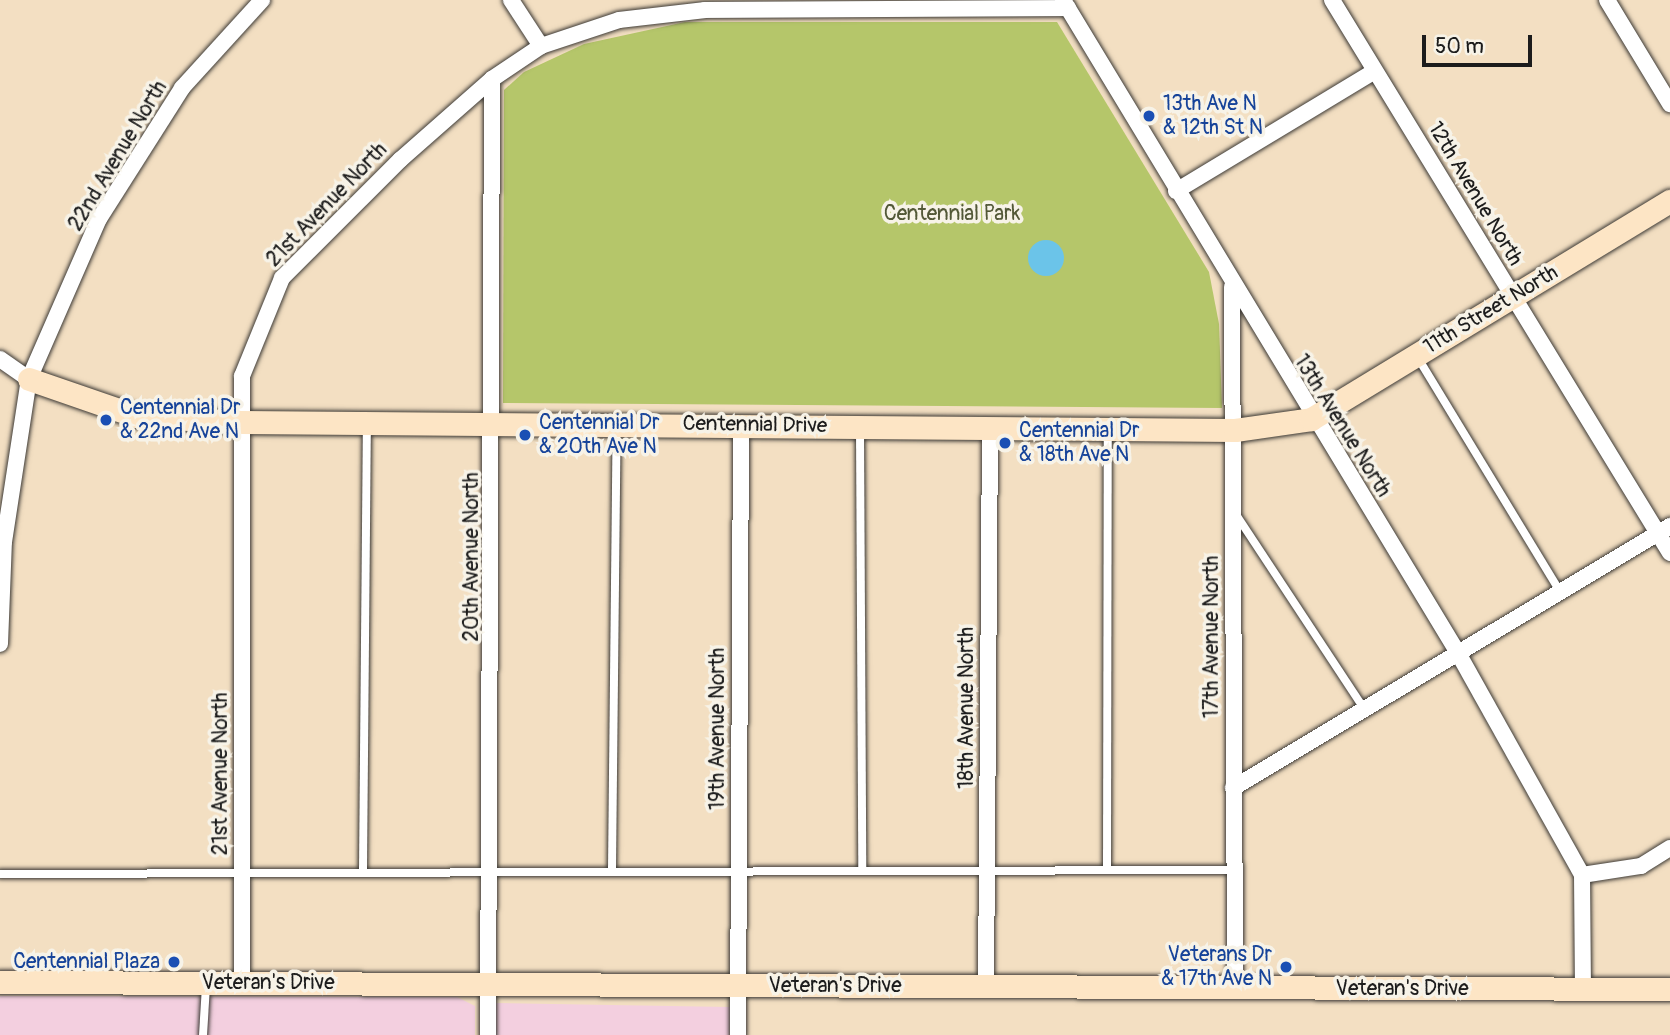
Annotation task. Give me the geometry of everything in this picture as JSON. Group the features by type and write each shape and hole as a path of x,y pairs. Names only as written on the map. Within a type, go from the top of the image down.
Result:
{"street":[{"name":"22nd Avenue North","path":"0,643 4,542 29,379 99,219 182,88 262,0"},
{"path":"511,0 541,46"},
{"name":"12th Avenue North","path":"1332,0 1513,296 1664,530 1670,553"},
{"path":"1607,0 1670,104"},
{"name":"21st Avenue North","path":"242,983 241,422 250,344 282,278 492,79 541,46 619,20 705,10 1066,4"},
{"name":"13th Avenue North","path":"1066,4 1311,419 1458,653 1582,875"},
{"path":"1176,191 1375,71"},
{"name":"20th Avenue North","path":"488,1035 492,867 492,79"},
{"name":"11th Street North","path":"1311,419 1670,201"},
{"name":"17th Avenue North","path":"1232,286 1235,430 1235,989"},
{"name":"Centennial Drive","path":"0,359 29,379 136,416 241,422 1235,430 1311,419"},
{"name":"19th Avenue North","path":"738,1035 741,424"},
{"name":"18th Avenue North","path":"986,987 990,430"},
{"path":"1233,788 1366,711 1664,530"},
{"path":"1583,989 1582,875 1641,866 1670,848"},
{"name":"Veteran's Drive","path":"0,982 1670,989"}],"lane":[{"path":"1416,355 1561,593"},
{"path":"363,870 367,423"},
{"path":"612,869 617,424"},
{"path":"860,427 862,870"},
{"path":"1107,870 1108,430"},
{"path":"1233,511 1366,711"},
{"path":"0,874 492,867 739,871 1235,870"},
{"path":"203,1035 206,983"}],"shaded area":[{"name":"Centennial Plaza","path":"0,996 457,997 475,1006 475,1035 0,1035"},
{"path":"496,1003 730,1007 729,1035 495,1035"}],"green space":[{"name":"Centennial Park","path":"685,22 1057,22 1209,272 1219,324 1222,408 503,403 504,90 524,72 584,44"}],"water":[{"path":"1046,240 1059,245 1064,258 1059,271 1046,276 1033,271 1028,258 1033,245"}],"place":[{"name":"13th Ave N & 12th St N","path":"1149,116"},
{"name":"Centennial Dr & 22nd Ave N","path":"106,420"},
{"name":"Centennial Dr & 20th Ave N","path":"525,435"},
{"name":"Centennial Dr & 18th Ave N","path":"1005,443"},
{"name":"Centennial Plaza","path":"174,962"},
{"name":"Veterans Dr & 17th Ave N","path":"1286,967"}]}
